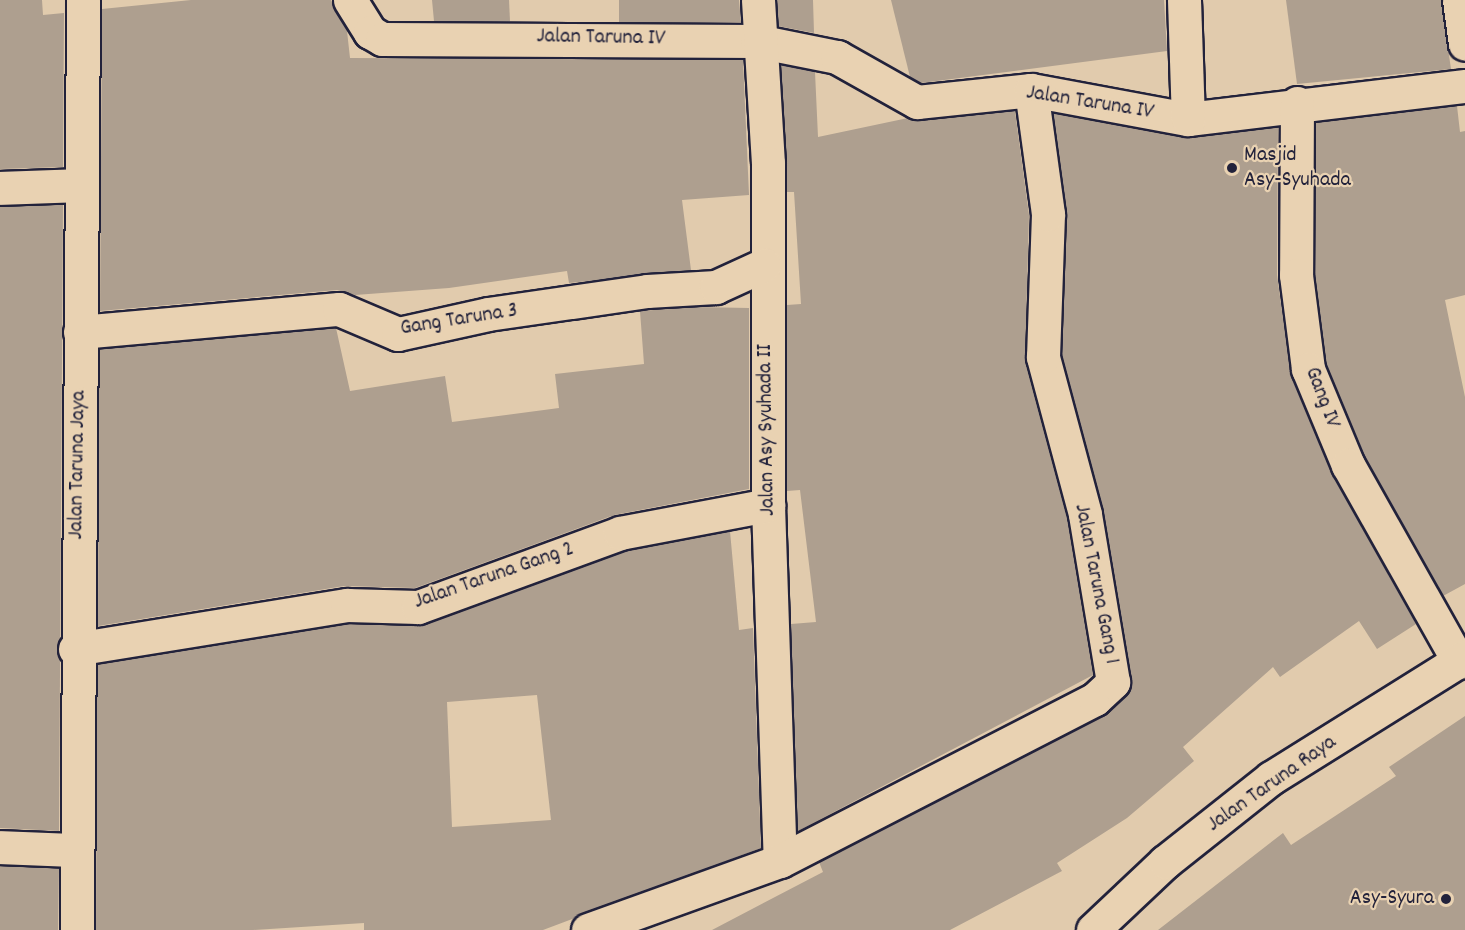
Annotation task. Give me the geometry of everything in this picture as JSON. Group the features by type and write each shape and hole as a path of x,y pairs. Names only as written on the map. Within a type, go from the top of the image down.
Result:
{"street":[{"name":"Jalan Taruna Jaya","path":"77,930 75,650 83,0"},
{"name":"Jalan Taruna IV","path":"350,0 370,32 382,39 758,40 837,57 916,102 1031,90 1188,120 1297,103 1465,86"},
{"name":"Jalan Asy Syuhada II","path":"758,0 758,40 768,163 764,265 768,505 780,861"},
{"path":"1184,0 1188,120"},
{"path":"1459,0 1465,44"},
{"name":"Jalan Taruna Gang 1","path":"588,930 780,861 1095,699 1113,682 1085,514 1042,357 1048,214 1031,90"},
{"name":"Gang IV","path":"1297,103 1296,275 1308,369 1348,465 1462,659"},
{"path":"0,188 80,184"},
{"name":"Gang Taruna 3","path":"80,332 339,309 398,334 488,314 647,291 716,287 764,265"},
{"name":"Jalan Taruna Gang 2","path":"75,650 347,605 418,607 620,533 768,505"},
{"name":"Jalan Taruna Raya","path":"1093,930 1165,862 1271,778 1462,659"},
{"path":"0,847 75,850"}],"building":[{"path":"0,0 42,0 43,15 64,13 63,167 0,169"},
{"path":"191,0 331,0 347,31 350,58 743,60 749,195 682,200 691,270 569,283 567,271 449,288 355,295 337,290 100,311 102,9"},
{"path":"432,0 509,0 510,21 434,21"},
{"path":"619,0 739,0 741,22 619,22"},
{"path":"777,0 813,0 814,33 778,26"},
{"path":"891,0 1164,0 1167,51 921,83 910,77"},
{"path":"1286,0 1441,0 1451,69 1297,84"},
{"path":"781,65 815,72 818,137 908,118 1015,111 1029,215 1025,362 1067,518 1093,675 798,831 791,624 816,622 800,490 787,491 787,305 801,304 794,192 787,192"},
{"path":"1457,106 1460,132 1465,131 1465,295 1445,300 1465,397 1465,584 1443,596 1365,457 1326,364 1315,274 1316,123"},
{"path":"1053,113 1188,138 1278,127 1277,275 1291,376 1332,474 1416,624 1377,649 1359,621 1280,677 1273,667 1183,747 1194,761 1127,818 1057,863 1062,871 950,930 712,930 823,872 819,862 1104,716 1131,688 1103,511 1062,355 1067,214"},
{"path":"63,204 59,831 0,828 0,207"},
{"path":"696,307 749,308 749,489 614,515 415,588 344,586 98,626 99,349 336,328 350,391 445,376 452,422 559,408 555,374 644,364 640,311"},
{"path":"730,531 739,630 753,628 761,848 543,930 364,930 364,923 253,930 96,930 97,664 348,624 424,625 625,551","holes":["537,695 551,820 452,827 447,702"]},
{"path":"1465,716 1465,930 1158,930 1283,833 1291,845 1396,776 1389,767"},
{"path":"0,866 59,868 58,930 0,930"}],"place":[{"name":"Masjid Asy-Syuhada","path":"1232,168"},
{"name":"Asy-Syura","path":"1446,899"}]}
